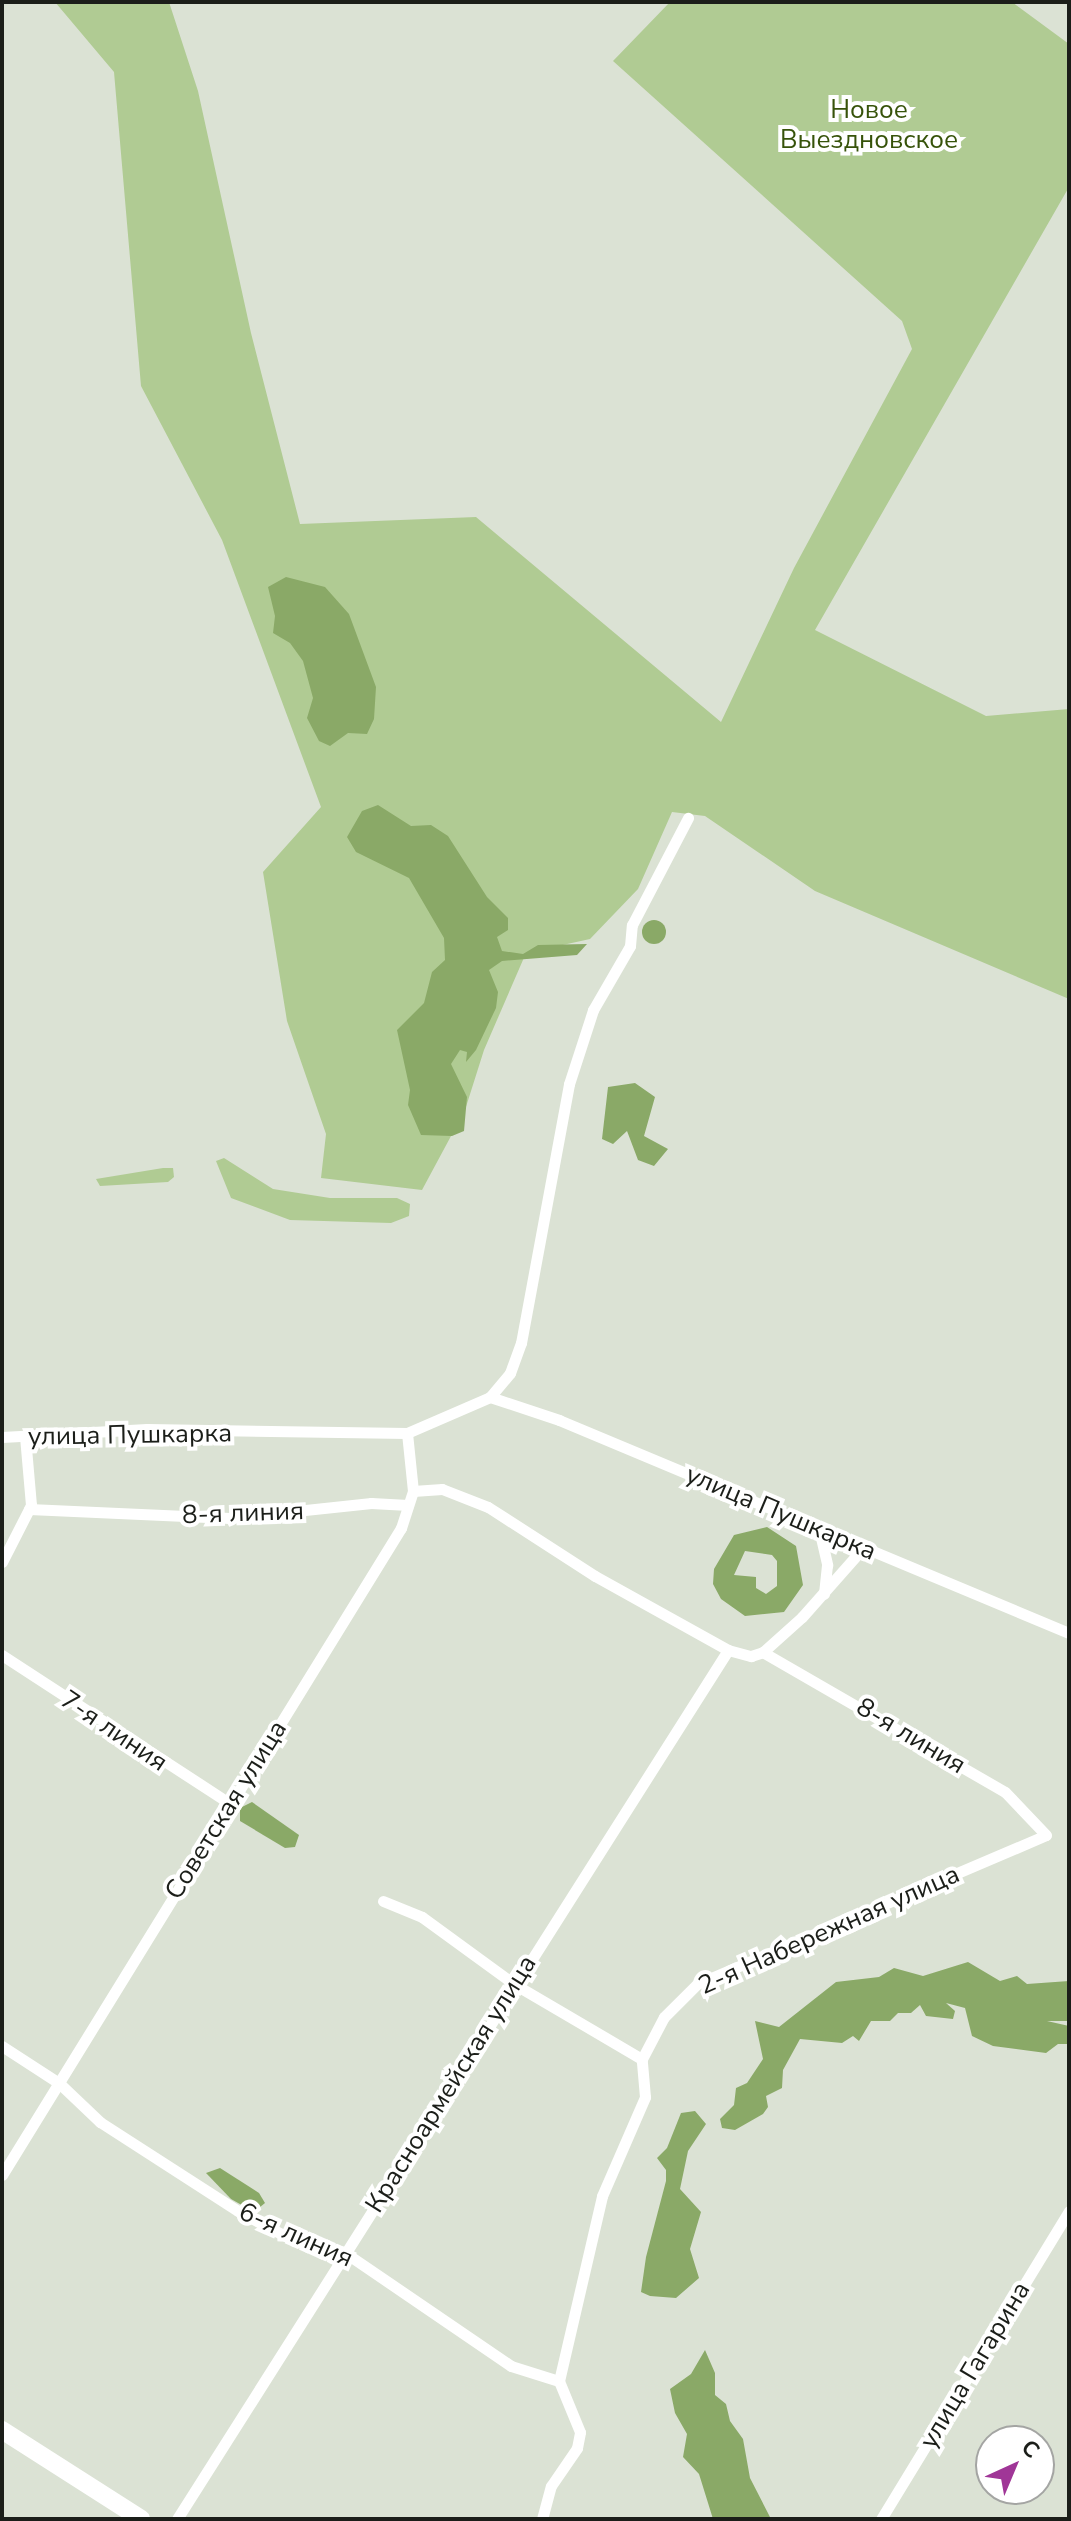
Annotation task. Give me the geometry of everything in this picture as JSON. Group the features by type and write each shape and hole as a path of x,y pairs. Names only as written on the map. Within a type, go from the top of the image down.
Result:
{"main road":[{"path":"2,2430 141,2519"}],"street":[{"path":"490,1397 510,1373 521,1343 569,1084 593,1010 630,946 632,925 688,818"},
{"name":"улица Пушкарка","path":"2,1437 147,1429 407,1433 490,1397 1069,1633"},
{"name":"Советская улица","path":"2,2175 401,1528 413,1491 407,1433"},
{"path":"2,1562 29,1509 25,1436"},
{"path":"413,1491 442,1489 488,1507 595,1576 728,1650 751,1656 763,1652 824,1595 864,1547"},
{"name":"8-я линия","path":"29,1509 230,1518 371,1503 408,1505"},
{"path":"819,1529 827,1565 824,1595"},
{"name":"Красноармейская улица","path":"177,2519 728,1650"},
{"name":"8-я линия","path":"763,1652 1005,1792 1046,1835"},
{"name":"7-я линия","path":"2,1655 229,1803"},
{"name":"2-я Набережная улица","path":"642,2059 664,2017 697,1984 1046,1835"},
{"path":"383,1901 422,1917 514,1984 642,2059 645,2097 602,2196 559,2381 580,2432 577,2448 551,2486 542,2519"},
{"name":"6-я линия","path":"2,2046 59,2083 100,2122 238,2211 289,2238 344,2252 511,2366 559,2381"},
{"name":"улица Гагарина","path":"881,2519 1069,2211"}],"green space":[{"name":"Новое Выездновское","path":"55,2 169,2 198,91 251,333 300,524 476,517 721,722 794,568 912,349 902,321 613,61 670,2 1012,2 1069,44 1069,187 815,630 986,716 1069,709 1069,999 815,891 705,816 672,812 638,889 590,939 526,953 484,1050 465,1110 422,1190 321,1178 326,1134 287,1021 263,872 321,807 222,540 141,386 114,72"},
{"path":"224,1158 273,1189 330,1198 397,1198 410,1204 409,1216 391,1223 290,1220 231,1198 216,1161"},
{"path":"173,1168 174,1177 168,1182 100,1186 96,1179"}],"shaded area":[{"path":"286,577 325,587 349,614 376,687 374,719 367,734 348,733 330,746 319,741 307,718 313,698 303,661 290,643 273,633 275,616 268,587"},
{"path":"378,805 411,826 431,825 448,836 487,897 508,918 508,930 497,937 502,951 523,954 538,945 587,944 577,955 502,961 489,970 498,992 496,1008 476,1050 466,1062 467,1052 460,1050 451,1064 467,1097 464,1131 452,1136 421,1135 408,1105 410,1090 397,1030 424,1003 432,972 445,960 444,938 409,878 356,852 347,837 362,811"},
{"path":"654,920 665,927 666,932 659,943 654,944 643,937 642,932 649,921"},
{"path":"635,1083 655,1097 644,1136 668,1149 654,1166 638,1160 627,1131 613,1144 602,1139 608,1087"},
{"path":"767,1527 796,1546 803,1585 784,1612 745,1616 721,1599 713,1584 714,1569 734,1535","holes":["745,1551 772,1555 777,1561 777,1586 766,1594 756,1588 756,1577 734,1575"]},
{"path":"252,1802 299,1835 295,1847 285,1848 240,1821 240,1808"},
{"path":"968,1962 1000,1981 1017,1976 1027,1984 1069,1981 1069,2021 1047,2021 1069,2026 1069,2044 1058,2044 1046,2053 993,2046 972,2036 965,2008 946,2003 955,2011 953,2019 926,2016 920,2005 911,2013 898,2013 890,2021 871,2021 859,2041 853,2036 842,2043 800,2039 783,2070 782,2088 766,2096 768,2107 763,2114 735,2130 722,2128 720,2119 734,2105 736,2088 747,2083 763,2059 755,2021 779,2027 836,1982 879,1977 894,1968 923,1976"},
{"path":"695,2111 706,2124 688,2151 680,2189 701,2212 690,2249 699,2278 676,2298 650,2296 641,2292 646,2257 666,2181 666,2170 657,2158 667,2148 681,2113"},
{"path":"220,2168 259,2193 265,2203 254,2212 231,2199 206,2173"},
{"path":"705,2350 715,2373 715,2395 726,2404 730,2421 743,2439 750,2478 771,2519 713,2519 699,2474 683,2457 687,2434 675,2413 670,2389 691,2374"}]}
